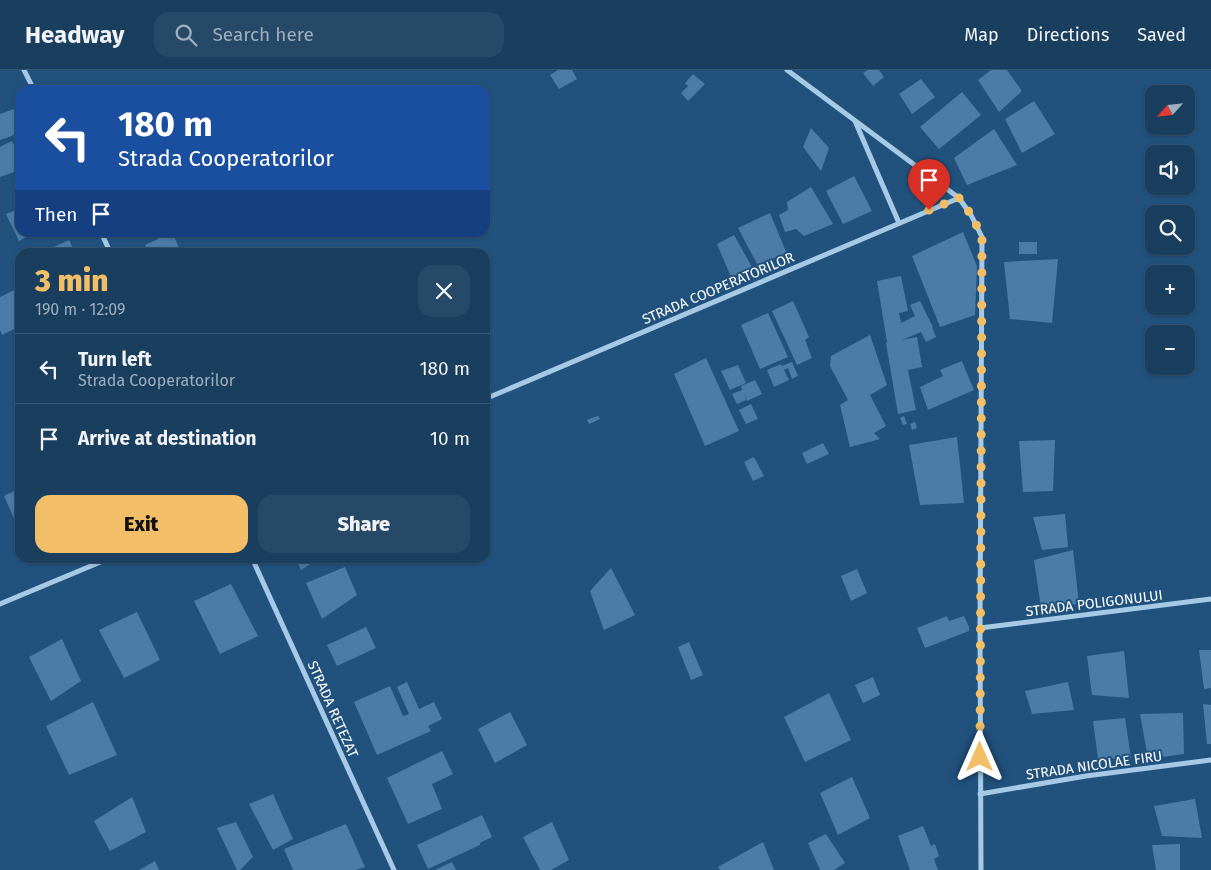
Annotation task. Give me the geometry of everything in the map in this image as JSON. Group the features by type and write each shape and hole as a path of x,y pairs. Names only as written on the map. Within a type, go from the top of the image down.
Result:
{"street":[{"path":"24,70 32,85"},
{"path":"787,70 959,198 972,216 982,237 981,870"},
{"path":"854,120 899,223"},
{"name":"STRADA COOPERATORILOR","path":"490,397 959,198"},
{"path":"0,604 98,563"},
{"name":"STRADA RETEZAT","path":"254,563 394,870"},
{"name":"STRADA POLIGONULUI","path":"980,628 1211,599"},
{"name":"STRADA NICOLAE FIRU","path":"980,794 1086,776 1211,760"}],"building":[{"path":"558,70 572,70 577,79 559,89 550,75"},
{"path":"868,70 879,70 884,77 873,86 863,73"},
{"path":"991,70 1007,70 1022,91 999,112 978,80"},
{"path":"693,74 705,84 688,101 681,93 688,86 685,83"},
{"path":"921,79 935,97 912,114 899,94"},
{"path":"962,92 981,115 939,149 920,127"},
{"path":"1034,101 1055,134 1022,153 1005,119"},
{"path":"15,109 15,135 0,140 0,114"},
{"path":"811,128 829,148 821,171 803,147"},
{"path":"994,129 1017,165 967,185 954,158"},
{"path":"12,141 15,147 15,172 0,177 0,147"},
{"path":"854,176 872,211 843,224 826,191"},
{"path":"811,187 833,224 804,236 796,229 785,232 779,215 788,210 787,202"},
{"path":"15,210 15,233 6,214"},
{"path":"770,213 787,254 757,264 738,228"},
{"path":"963,232 977,266 975,315 940,327 912,256"},
{"path":"734,235 753,269 731,277 717,244"},
{"path":"17,237 26,237 19,241"},
{"path":"157,237 174,237 179,248 146,248 145,245 158,239"},
{"path":"69,240 73,248 52,248"},
{"path":"1019,242 1037,242 1037,254 1019,254"},
{"path":"1058,259 1052,323 1010,319 1004,262"},
{"path":"901,276 908,311 899,313 901,323 915,316 910,305 920,301 936,337 926,342 921,332 902,340 917,337 922,367 908,370 916,410 898,414 877,281"},
{"path":"14,290 15,292 15,328 2,335 0,330 0,297"},
{"path":"793,301 809,337 805,340 812,358 797,365 772,311"},
{"path":"768,313 788,357 760,369 741,325"},
{"path":"870,335 887,385 870,395 886,426 874,433 880,439 850,447 840,405 848,400 830,366 831,356"},
{"path":"706,358 739,431 705,446 674,374"},
{"path":"962,361 974,390 928,410 920,387 943,376 940,370"},
{"path":"792,362 798,376 792,379 788,368 784,370 789,380 774,387 767,370"},
{"path":"738,365 746,383 730,390 721,371"},
{"path":"755,380 762,394 747,401 744,393 746,400 737,404 732,394 742,390 741,386"},
{"path":"751,404 758,419 746,424 739,410"},
{"path":"598,416 600,419 589,424 587,420"},
{"path":"904,416 907,424 903,425 900,418"},
{"path":"915,422 917,428 912,430 910,424"},
{"path":"957,437 964,503 920,505 909,445"},
{"path":"1055,440 1053,491 1023,492 1019,441"},
{"path":"823,443 829,454 807,464 802,453"},
{"path":"754,457 764,476 753,481 744,462"},
{"path":"15,490 15,521 4,496"},
{"path":"1065,514 1068,547 1042,550 1033,517"},
{"path":"1073,550 1079,604 1041,608 1034,560"},
{"path":"298,563 312,563 301,570"},
{"path":"345,567 357,595 322,619 306,583"},
{"path":"611,568 635,615 604,630 590,591"},
{"path":"857,569 867,593 851,601 841,576"},
{"path":"231,584 258,636 220,654 194,601"},
{"path":"137,612 160,660 124,678 99,630"},
{"path":"947,616 949,621 964,616 969,631 925,648 917,628"},
{"path":"366,627 376,648 337,666 327,645"},
{"path":"62,639 81,681 51,701 29,657"},
{"path":"689,642 703,675 691,680 678,647"},
{"path":"1199,650 1211,650 1211,688 1204,689"},
{"path":"1124,651 1129,698 1092,695 1087,656"},
{"path":"873,677 880,695 863,703 855,685"},
{"path":"407,682 419,709 434,702 442,719 428,726 431,731 377,755 354,702 390,686 403,716 409,714 397,687"},
{"path":"1068,682 1074,710 1032,714 1025,691"},
{"path":"829,693 851,740 805,762 784,717"},
{"path":"93,702 117,755 69,775 46,726"},
{"path":"1203,704 1211,705 1211,744 1207,744"},
{"path":"510,712 527,745 495,763 478,729"},
{"path":"1183,713 1184,754 1148,759 1140,714"},
{"path":"1125,718 1131,758 1098,759 1093,721"},
{"path":"442,751 453,774 432,784 442,809 408,824 387,778"},
{"path":"852,777 870,818 838,835 820,793"},
{"path":"273,794 293,839 273,850 249,804"},
{"path":"132,797 146,832 110,851 94,821"},
{"path":"1195,799 1202,838 1162,836 1154,806"},
{"path":"482,815 492,837 480,843 480,845 428,869 417,845"},
{"path":"236,822 253,857 240,870 237,870 217,828"},
{"path":"552,822 569,860 551,870 540,870 523,837"},
{"path":"346,824 365,867 356,870 293,870 284,849"},
{"path":"923,826 931,846 935,844 939,856 934,859 938,870 910,870 898,836"},
{"path":"826,834 845,863 834,870 820,870 808,843"},
{"path":"763,842 774,870 720,870 718,867"},
{"path":"1180,844 1180,870 1156,870 1152,845"},
{"path":"155,861 159,870 139,870"},
{"path":"452,862 456,870 435,870"}],"route":[{"path":"929,210 959,198 972,216 982,237 980,757"}]}
